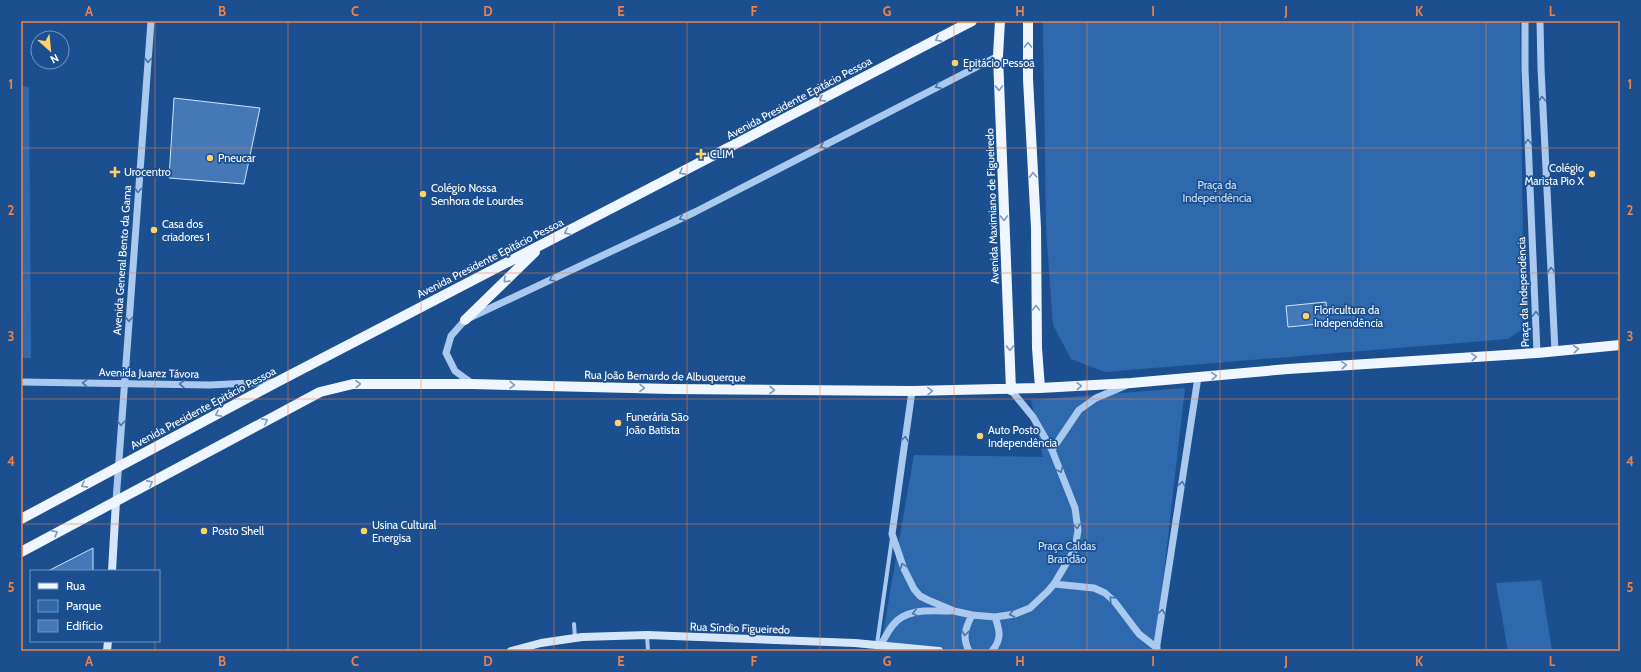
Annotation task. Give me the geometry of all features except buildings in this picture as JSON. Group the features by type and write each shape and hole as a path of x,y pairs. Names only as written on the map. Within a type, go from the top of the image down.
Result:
{"main road":[{"name":"Avenida Presidente Epitácio Pessoa","path":"21,519 277,382 972,21"},
{"name":"Avenida Maximiano de Figueiredo","path":"1000,21 998,56 1011,390"},
{"path":"1028,21 1028,79 1036,228 1037,348 1040,388"},
{"path":"465,320 544,244"},
{"path":"1537,353 1620,345"},
{"name":"Praça da Independência","path":"1011,390 1131,383 1288,369 1537,353"},
{"name":"Rua João Bernardo de Albuquerque","path":"116,501 320,392 353,384 473,384 671,389 912,391 1011,390"},
{"path":"21,552 116,501"},
{"path":"112,570 116,501"},
{"name":"Rua Síndio Figueiredo","path":"511,651 541,643 575,638 647,635 879,644"},
{"path":"879,644 939,651"}],"street":[{"name":"Avenida General Bento da Gama","path":"116,501 151,21"},
{"name":"Praça da Independência","path":"1525,21 1525,69 1537,353"},
{"path":"1540,21 1540,68 1554,351"},
{"path":"473,384 455,371 446,353 451,336 465,320 694,212 998,56"},
{"path":"1156,649 1198,377"},
{"name":"Avenida Juarez Távora","path":"21,382 209,385 277,382"},
{"path":"1052,450 1072,419 1087,404 1096,398 1131,383"},
{"path":"892,534 909,581 914,589 920,596 954,611 972,615 995,617 1015,614 1030,608 1054,584 1076,549 1078,530 1075,508 1052,450 1033,417 1011,390"},
{"path":"879,644 892,534 912,391"},
{"path":"1054,584 1094,588 1106,593 1114,601 1139,634 1156,649"},
{"path":"879,644 893,625 905,616 924,611 954,611"},
{"path":"969,651 964,636 972,615"},
{"path":"992,651 1000,638 999,627 995,617"},
{"path":"574,624 575,638"},
{"path":"647,635 648,651"}],"green space":[{"name":"Praça da Independência","path":"1043,21 1520,21 1524,315 1521,330 1508,339 1105,372 1071,359 1053,325 1046,230"},
{"path":"21,86 29,87 31,358 21,358"},
{"name":"Praça Caldas Brandão","path":"1185,388 1155,651 972,651 881,644 914,455 1043,457 1031,400"},
{"path":"1541,580 1552,651 1508,651 1496,583"}],"place":[{"name":"Epitácio Pessoa","path":"955,63"},
{"name":"CLIM","path":"701,154"},
{"name":"Pneucar","path":"210,158"},
{"name":"Urocentro","path":"115,172"},
{"name":"Colégio Marista Pio X","path":"1592,174"},
{"name":"Colégio Nossa Senhora de Lourdes","path":"423,194"},
{"name":"Casa dos criadores 1","path":"154,230"},
{"name":"Floricultura da Independência","path":"1306,316"},
{"name":"Funerária São João Batista","path":"618,423"},
{"name":"Auto Posto Independência","path":"980,436"},
{"name":"Posto Shell","path":"204,531"},
{"name":"Usina Cultural Energisa","path":"364,531"}]}
